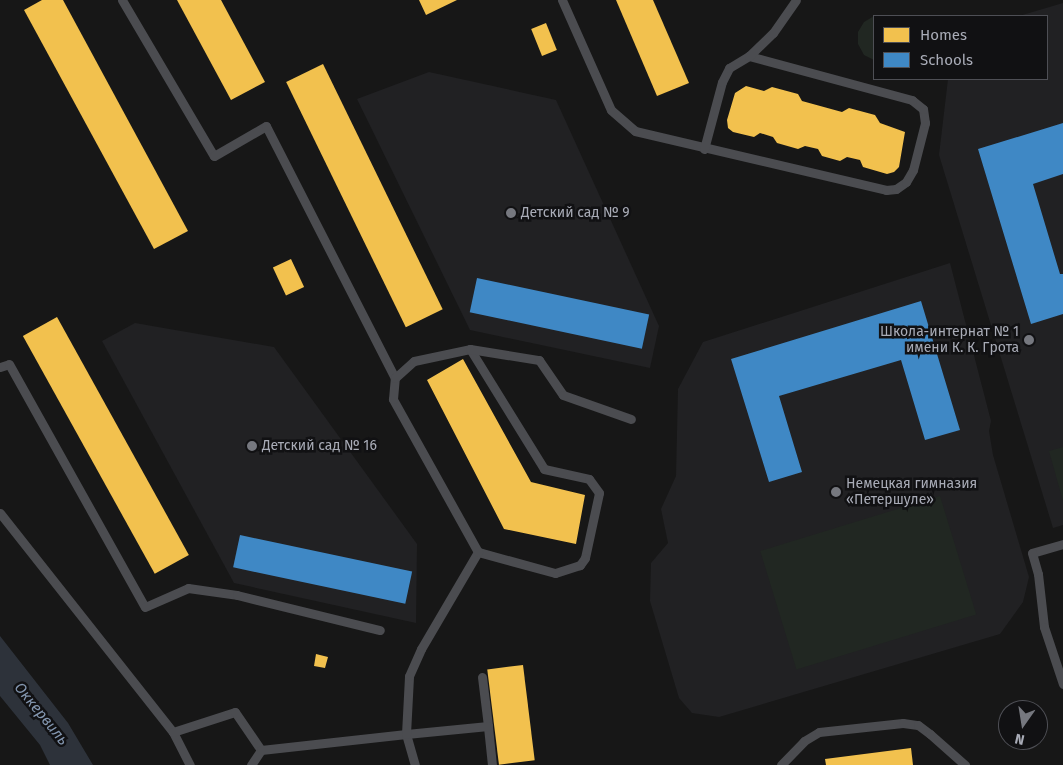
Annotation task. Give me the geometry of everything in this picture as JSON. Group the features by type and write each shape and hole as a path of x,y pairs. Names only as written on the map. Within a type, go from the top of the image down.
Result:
{"lane":[{"path":"122,0 214,156 266,126 395,378 393,399 478,552 555,573 580,565 585,558 599,493 589,479 544,469 470,348"},
{"path":"562,0 611,110 635,131 704,149 886,190 896,189 913,170 925,123 923,109 912,100 749,56"},
{"path":"704,149 722,82 738,60 749,56 773,33 796,0"},
{"path":"395,378 414,361 470,348 539,360 563,395 632,419"},
{"path":"0,367 9,364 145,607 188,588 237,594 380,630"},
{"path":"0,513 173,732 190,765"},
{"path":"1063,544 1032,553 1038,574 1044,627 1063,684"},
{"path":"415,765 406,734 409,676 422,648 478,552"},
{"path":"482,677 492,765"},
{"path":"173,732 235,712 262,750"},
{"path":"781,765 804,741 819,732 903,723 918,725 965,765"},
{"path":"251,765 262,750 488,726"}],"shaded area":[{"name":"Школа-интернат № 1 имени К. К. Грота","path":"1063,3 1063,525 1053,528 939,155 948,80 1048,80 1048,15 1022,15"},
{"path":"873,17 873,60 864,55 858,44 858,32 864,22"},
{"name":"Детский сад № 9","path":"429,72 556,100 659,326 650,368 470,330 357,99"},
{"name":"Немецкая гимназия «Петершуле»","path":"950,263 991,421 989,431 993,455 1029,577 1023,602 1000,634 719,717 692,713 679,698 650,601 651,563 668,543 661,509 676,476 678,389 703,342"},
{"name":"Детский сад № 16","path":"135,323 274,347 417,544 416,623 234,583 102,341"},
{"path":"1063,447 1063,501 1049,451"},
{"path":"940,496 976,615 796,670 760,551"}],"water":[{"name":"Оккервиль","path":"0,636 68,723 93,765 50,765 40,745 0,696"}],"building: Homes":[{"path":"42,0 63,0 188,231 154,249 24,10"},
{"path":"177,0 221,0 265,82 231,100"},
{"path":"419,0 457,0 426,15"},
{"path":"616,0 653,0 689,83 657,96"},
{"path":"546,23 557,50 542,56 531,29"},
{"path":"323,64 443,309 406,327 286,82"},
{"path":"746,86 764,91 772,87 798,94 802,101 842,112 849,108 875,115 880,123 905,132 899,167 894,172 887,174 863,167 860,160 847,157 840,161 822,156 818,149 805,146 798,149 777,143 773,137 760,133 754,137 733,132 728,128 727,120 735,93"},
{"path":"291,259 304,287 286,296 273,267"},
{"path":"57,317 189,555 155,574 23,336"},
{"path":"463,359 531,482 585,495 576,544 504,529 427,380"},
{"path":"316,654 328,657 325,668 314,666"},
{"path":"523,665 535,760 499,765 487,669"},
{"path":"911,748 913,765 826,765 825,759"}],"building: Schools":[{"path":"1063,123 1063,174 1033,184 1060,274 1063,274 1063,314 1031,324 978,149"},
{"path":"477,278 649,315 642,349 470,312"},
{"path":"921,301 960,430 925,440 901,360 779,396 802,472 769,482 731,359"},
{"path":"240,535 412,572 405,604 233,567"}],"place":[{"name":"Детский сад № 9","path":"511,213"},
{"name":"Школа-интернат № 1 имени К. К. Грота","path":"1029,340"},
{"name":"Детский сад № 16","path":"252,446"},
{"name":"Немецкая гимназия «Петершуле»","path":"836,492"}]}
